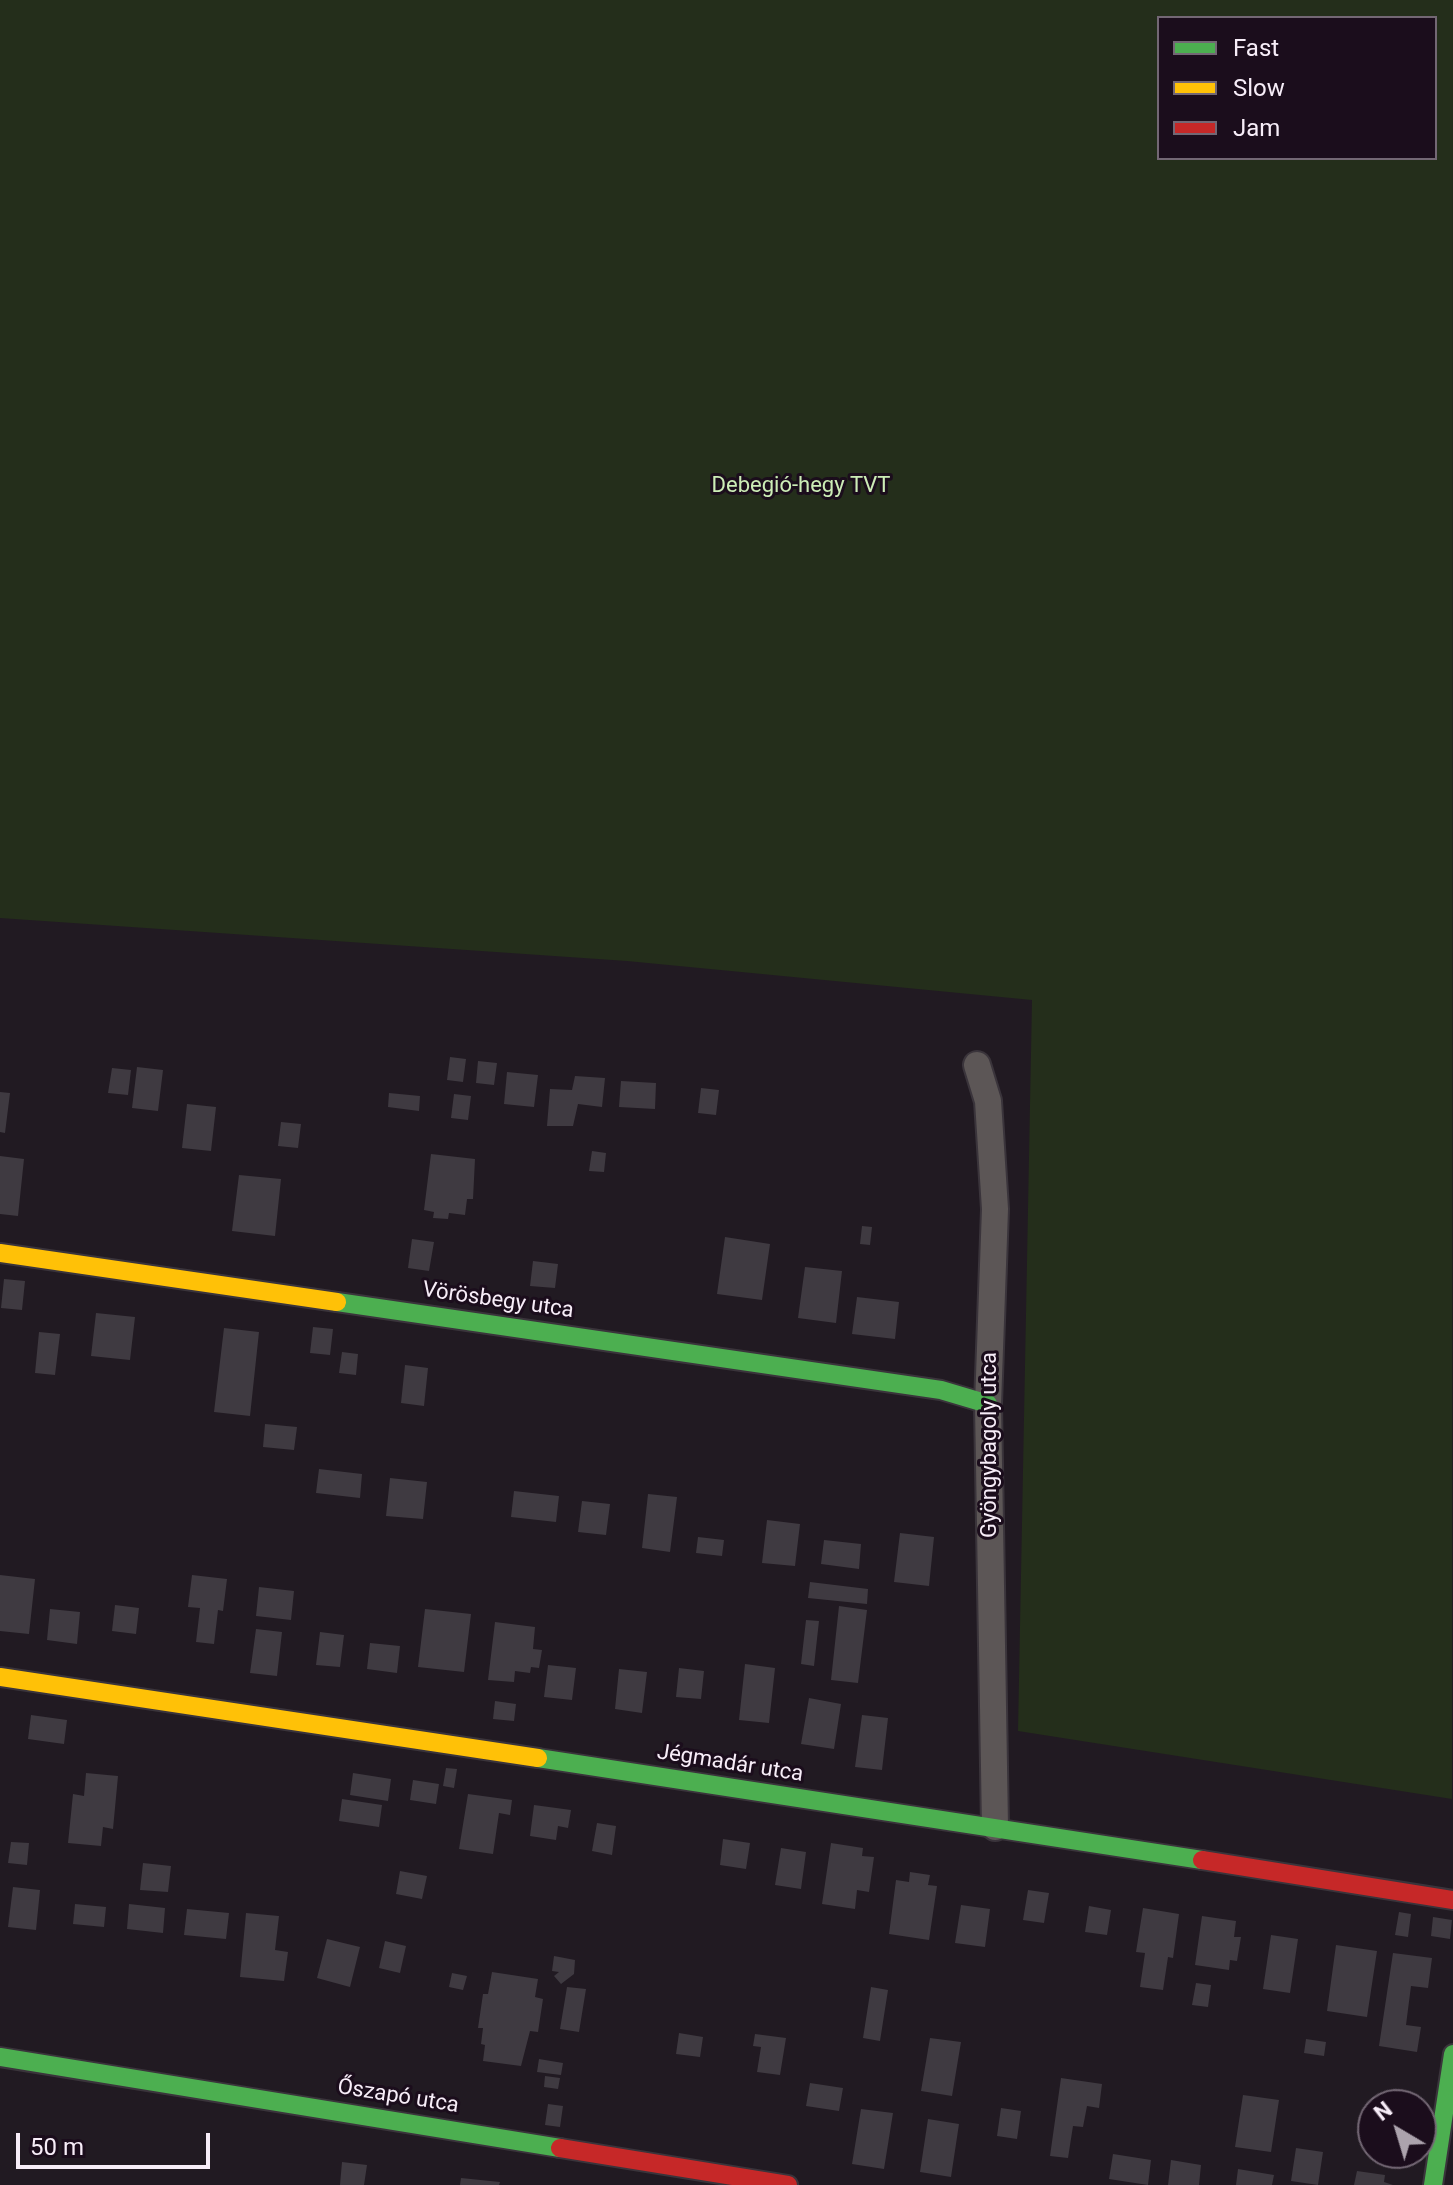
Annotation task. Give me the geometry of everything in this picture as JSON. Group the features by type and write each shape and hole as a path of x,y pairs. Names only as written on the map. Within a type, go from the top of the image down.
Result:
{"street":[{"name":"Gyöngybagoly utca","path":"977,1065 988,1101 995,1209 988,1404 995,1827"},
{"name":"Vörösbegy utca","path":"0,1253 941,1390 988,1404"},
{"name":"Jégmadár utca","path":"0,1677 995,1827 1453,1900"},
{"path":"1433,2185 1453,2054"},
{"name":"Őszapó utca","path":"0,2057 788,2185"}],"green space":[{"name":"Debegió-hegy TVT","path":"0,0 1453,0 1452,1799 1018,1731 1032,1000 627,961 0,918"}],"building":[{"path":"450,1057 466,1059 463,1082 447,1080"},
{"path":"478,1061 497,1063 494,1085 476,1083"},
{"path":"137,1067 163,1070 158,1111 132,1108"},
{"path":"112,1068 131,1070 128,1095 108,1093"},
{"path":"507,1072 538,1075 534,1107 504,1104"},
{"path":"575,1076 605,1078 602,1107 578,1104 573,1126 547,1126 550,1089 572,1090"},
{"path":"621,1081 656,1083 655,1109 619,1107"},
{"path":"701,1088 719,1090 716,1115 698,1113"},
{"path":"0,1092 10,1093 5,1133 0,1132"},
{"path":"389,1093 420,1096 419,1111 388,1107"},
{"path":"454,1094 471,1096 468,1120 451,1118"},
{"path":"187,1104 216,1107 211,1151 182,1148"},
{"path":"281,1122 301,1124 298,1148 278,1146"},
{"path":"592,1151 606,1153 604,1172 589,1171"},
{"path":"431,1154 475,1159 473,1199 467,1199 465,1215 449,1213 448,1219 433,1218 434,1212 424,1210"},
{"path":"0,1156 24,1159 18,1216 0,1214"},
{"path":"239,1175 281,1179 275,1236 232,1231"},
{"path":"862,1226 872,1227 870,1245 860,1244"},
{"path":"725,1237 770,1244 762,1300 717,1294"},
{"path":"412,1239 434,1242 429,1271 408,1268"},
{"path":"533,1261 558,1264 555,1288 530,1286"},
{"path":"805,1267 842,1271 836,1323 798,1318"},
{"path":"4,1279 25,1281 22,1310 1,1308"},
{"path":"857,1297 899,1302 895,1339 852,1334"},
{"path":"96,1313 135,1317 130,1360 91,1356"},
{"path":"313,1327 333,1329 330,1355 310,1353"},
{"path":"224,1328 259,1332 250,1416 214,1412"},
{"path":"39,1332 60,1334 55,1375 35,1373"},
{"path":"342,1352 358,1354 356,1375 339,1373"},
{"path":"405,1365 428,1368 424,1406 401,1403"},
{"path":"265,1424 297,1427 294,1450 263,1447"},
{"path":"319,1469 362,1474 360,1498 316,1493"},
{"path":"390,1478 427,1482 423,1519 386,1516"},
{"path":"514,1491 559,1496 556,1522 511,1517"},
{"path":"648,1494 677,1497 670,1552 642,1548"},
{"path":"582,1501 610,1504 606,1535 578,1532"},
{"path":"767,1520 800,1524 795,1566 762,1563"},
{"path":"900,1533 934,1537 929,1586 894,1582"},
{"path":"698,1537 724,1540 722,1556 696,1553"},
{"path":"824,1540 861,1544 859,1569 821,1564"},
{"path":"0,1575 35,1579 29,1634 0,1631"},
{"path":"192,1575 227,1579 223,1611 218,1610 214,1644 196,1642 200,1608 188,1607"},
{"path":"810,1582 868,1589 867,1604 808,1598"},
{"path":"259,1587 294,1591 291,1620 256,1616"},
{"path":"115,1605 139,1608 136,1634 112,1631"},
{"path":"839,1606 867,1610 858,1683 831,1680"},
{"path":"50,1609 80,1612 77,1644 47,1640"},
{"path":"425,1609 471,1614 464,1672 418,1667"},
{"path":"806,1620 819,1621 814,1666 801,1664"},
{"path":"495,1622 535,1627 533,1649 542,1650 539,1668 531,1667 530,1673 515,1671 514,1682 488,1680"},
{"path":"256,1629 282,1632 277,1676 250,1673"},
{"path":"320,1632 344,1635 340,1667 316,1665"},
{"path":"370,1643 400,1646 397,1673 367,1669"},
{"path":"745,1664 775,1668 769,1723 739,1720"},
{"path":"548,1665 576,1668 572,1700 544,1697"},
{"path":"679,1668 704,1671 701,1699 676,1697"},
{"path":"619,1669 647,1672 642,1713 615,1709"},
{"path":"809,1698 841,1704 834,1749 801,1744"},
{"path":"495,1701 516,1704 514,1721 493,1719"},
{"path":"31,1715 67,1720 64,1744 28,1739"},
{"path":"862,1715 888,1718 882,1770 855,1767"},
{"path":"446,1768 457,1769 454,1788 443,1786"},
{"path":"86,1773 118,1776 113,1829 103,1827 101,1846 68,1843 73,1794 84,1796"},
{"path":"353,1773 391,1779 388,1801 350,1795"},
{"path":"413,1780 439,1784 436,1804 410,1800"},
{"path":"468,1794 512,1800 510,1815 499,1813 493,1854 459,1849"},
{"path":"342,1799 382,1805 379,1827 339,1821"},
{"path":"534,1805 571,1810 568,1828 558,1826 556,1840 530,1836"},
{"path":"597,1823 616,1826 612,1855 592,1851"},
{"path":"723,1839 750,1843 746,1869 720,1865"},
{"path":"11,1842 29,1843 27,1865 8,1863"},
{"path":"831,1843 863,1848 862,1856 874,1857 869,1892 857,1890 855,1909 822,1904"},
{"path":"781,1848 806,1852 801,1889 775,1885"},
{"path":"143,1863 171,1866 168,1892 140,1890"},
{"path":"400,1871 427,1876 422,1899 396,1894"},
{"path":"910,1872 930,1875 928,1885 937,1886 929,1940 889,1934 896,1880 909,1882"},
{"path":"13,1887 40,1890 36,1930 8,1927"},
{"path":"1028,1890 1049,1893 1044,1923 1023,1920"},
{"path":"75,1904 106,1907 104,1927 73,1924"},
{"path":"129,1904 165,1908 163,1933 127,1929"},
{"path":"961,1905 990,1909 985,1947 955,1943"},
{"path":"1089,1906 1111,1910 1107,1935 1085,1932"},
{"path":"1143,1908 1179,1914 1173,1958 1168,1957 1163,1990 1140,1987 1145,1953 1136,1952"},
{"path":"187,1909 229,1913 226,1939 184,1935"},
{"path":"1399,1912 1411,1914 1408,1937 1395,1935"},
{"path":"246,1913 279,1916 275,1950 288,1952 284,1981 240,1977"},
{"path":"1202,1916 1236,1921 1234,1937 1241,1937 1237,1961 1230,1960 1229,1970 1195,1965"},
{"path":"1433,1917 1452,1920 1450,1939 1431,1936"},
{"path":"1271,1935 1298,1939 1290,1993 1263,1989"},
{"path":"327,1939 360,1947 350,1987 317,1978"},
{"path":"385,1941 406,1946 400,1973 379,1968"},
{"path":"1336,1945 1377,1951 1367,2017 1327,2011"},
{"path":"1393,1953 1432,1958 1428,1988 1411,1986 1406,2025 1421,2027 1417,2052 1379,2046"},
{"path":"554,1956 575,1960 574,1974 561,1984 554,1976 559,1972 552,1971"},
{"path":"492,1972 538,1979 535,1997 543,1999 538,2032 530,2031 521,2066 483,2061 483,2028 478,2028 483,1994 488,1994"},
{"path":"452,1973 467,1976 463,1990 449,1987"},
{"path":"1196,1983 1211,1985 1208,2007 1192,2005"},
{"path":"567,1987 586,1989 579,2032 560,2029"},
{"path":"871,1987 888,1990 880,2041 863,2038"},
{"path":"679,2033 703,2037 700,2057 676,2054"},
{"path":"755,2034 786,2038 780,2075 757,2072 761,2047 753,2046"},
{"path":"930,2038 961,2042 952,2096 921,2091"},
{"path":"1306,2039 1326,2042 1324,2056 1304,2053"},
{"path":"539,2059 563,2063 561,2075 537,2072"},
{"path":"545,2076 560,2078 558,2089 544,2087"},
{"path":"1061,2078 1102,2084 1099,2108 1087,2106 1083,2127 1073,2126 1068,2158 1050,2156"},
{"path":"810,2083 843,2088 839,2111 806,2106"},
{"path":"1243,2095 1279,2100 1271,2152 1235,2147"},
{"path":"548,2104 563,2106 560,2127 545,2125"},
{"path":"1001,2108 1021,2111 1017,2139 997,2136"},
{"path":"861,2109 893,2113 884,2169 852,2164"},
{"path":"928,2119 959,2124 951,2177 920,2172"},
{"path":"1296,2148 1323,2152 1318,2185 1291,2181"},
{"path":"1113,2154 1151,2160 1148,2185 1109,2179"},
{"path":"1171,2160 1201,2165 1199,2185 1168,2185"},
{"path":"342,2162 367,2165 364,2185 340,2185"},
{"path":"1238,2169 1274,2175 1272,2185 1236,2185"},
{"path":"1357,2171 1385,2175 1384,2182 1393,2185 1354,2185"},
{"path":"461,2178 500,2182 499,2185 460,2185"}],"traffic: fast":[{"path":"337,1302 941,1390 988,1404"},
{"path":"538,1758 1202,1860"},
{"path":"1433,2185 1453,2054"},
{"path":"0,2057 560,2148"}],"traffic: slow":[{"path":"0,1253 337,1302"},
{"path":"0,1677 538,1758"}],"traffic: jam":[{"path":"1202,1860 1453,1900"},
{"path":"560,2148 788,2185"}]}
